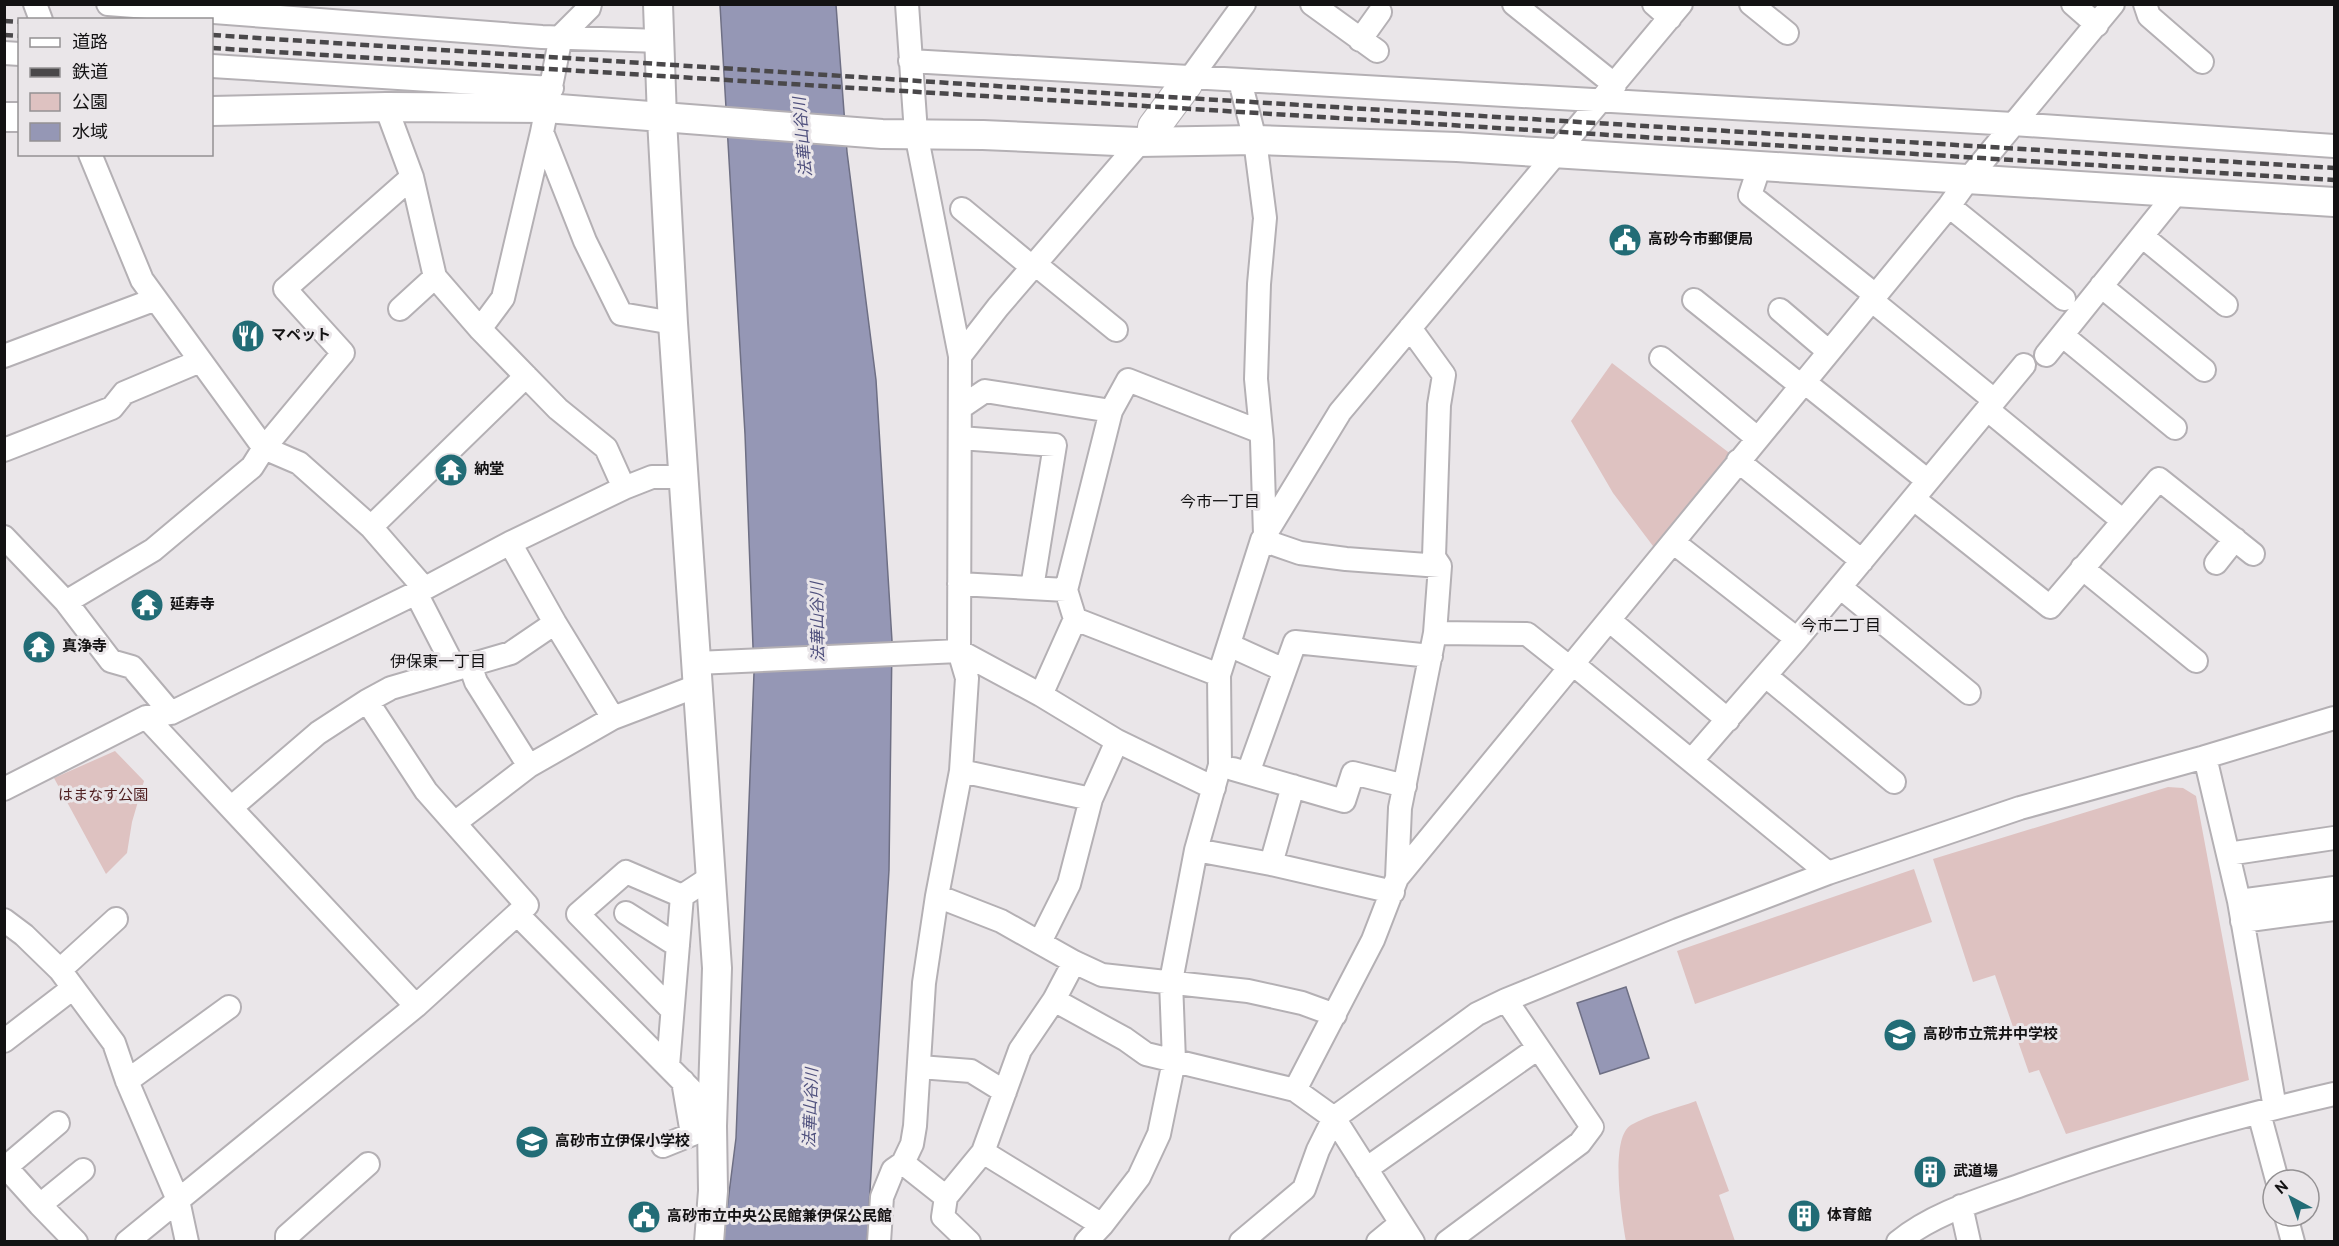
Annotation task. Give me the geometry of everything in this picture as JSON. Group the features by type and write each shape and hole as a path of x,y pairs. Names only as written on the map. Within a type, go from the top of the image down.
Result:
{"main road":[{"path":"1146,135 1189,81"}],"street":[{"path":"108,4 542,37 660,41"},
{"path":"480,329 503,298 547,109 561,36 589,8 590,4"},
{"path":"658,4 673,323 717,968 705,1124 713,1191 709,1242"},
{"path":"879,1242 882,1197 893,1170 903,1163 912,1144 920,1067 924,983 937,896 961,771 967,678 959,651 960,356 916,133 907,4"},
{"path":"1189,81 1244,4"},
{"path":"1312,4 1369,45 1380,12"},
{"path":"1751,4 1787,33"},
{"path":"2073,4 2097,25"},
{"path":"1295,1090 1373,940 1395,885 1801,383 2113,4"},
{"path":"2145,4 2149,16 2202,62"},
{"path":"1516,5 1608,93"},
{"path":"1086,1242 1139,1178 1159,1134 1174,1061 1171,981 1196,850 1220,765 1219,675 1264,537 1340,412 1608,93 1668,9"},
{"path":"910,61 1189,81 1608,93 2334,146"},
{"path":"213,66 547,109 882,134 1146,135 1457,147 2334,202"},
{"path":"1240,81 1255,140 1265,218 1259,284 1256,379 1261,432 1264,537"},
{"path":"213,111 386,107 547,109"},
{"path":"386,107 412,177 435,277 480,329 558,410 606,448 624,488"},
{"path":"547,109 585,240 621,314 673,323"},
{"path":"960,356 1033,266 1146,135"},
{"path":"91,156 142,280 200,361 264,448 299,463 371,527 420,591 462,667 476,682 529,766"},
{"path":"1760,165 1750,195 1872,297 2122,521"},
{"path":"66,602 153,550 252,467 264,448 343,353 285,289 412,177"},
{"path":"2046,355 2178,191"},
{"path":"1949,206 2064,299"},
{"path":"962,209 1116,330"},
{"path":"2142,236 2226,305"},
{"path":"400,309 435,277"},
{"path":"2101,286 2204,370"},
{"path":"4,356 156,298"},
{"path":"1694,300 1928,481"},
{"path":"1780,310 1828,351"},
{"path":"1395,885 1400,808 1435,633 1440,566 1434,557 1438,405 1444,375 1410,328"},
{"path":"2062,335 2175,428"},
{"path":"1661,358 1757,438"},
{"path":"4,450 112,408 124,393 200,361"},
{"path":"1692,760 1766,676 2024,365"},
{"path":"371,527 525,376"},
{"path":"1041,695 1075,618 1066,590 1111,411 1128,380 1261,432"},
{"path":"960,408 985,391 1111,411"},
{"path":"960,438 1055,445 1032,588"},
{"path":"1738,462 1862,561"},
{"path":"4,789 146,717 171,713 624,488 652,477 684,477"},
{"path":"1914,499 2050,607 2159,478 2253,554"},
{"path":"4,537 66,602 111,661 132,667 171,713"},
{"path":"1264,537 1312,555 1440,566"},
{"path":"2216,563 2235,539"},
{"path":"1673,542 1797,639"},
{"path":"510,543 613,718"},
{"path":"2082,568 2196,661"},
{"path":"959,584 1066,590"},
{"path":"1840,587 1969,693"},
{"path":"1075,618 1219,675"},
{"path":"1609,621 1728,720"},
{"path":"232,807 318,734 367,701 391,688 512,653 555,623"},
{"path":"1435,633 1527,634 1572,666 1692,760 1828,873"},
{"path":"1248,773 1294,642 1431,656"},
{"path":"1229,645 1284,670"},
{"path":"456,822 529,766 697,674 959,651 1041,695 1117,741 1214,788"},
{"path":"1766,676 1894,782"},
{"path":"127,1242 416,1006 527,905 456,822 426,791 367,701"},
{"path":"146,717 416,1006"},
{"path":"1241,1242 1304,1189 1318,1150 1334,1118 1477,1014 1506,1000 1678,930 1828,873 2020,808 2205,757 2334,718"},
{"path":"1040,942 1069,884 1091,799 1117,741"},
{"path":"2205,757 2240,911 2275,1168"},
{"path":"1220,765 1344,801 1353,773 1405,786"},
{"path":"961,771 1091,799"},
{"path":"1271,864 1293,786"},
{"path":"2228,854 2334,838"},
{"path":"1196,850 1395,885"},
{"path":"672,1010 578,914 626,872 682,896"},
{"path":"682,896 711,878"},
{"path":"2240,911 2334,888"},
{"path":"682,896 672,1010 675,1074 705,1124"},
{"path":"937,896 1001,921 1102,975 1248,991 1302,1003 1335,1016"},
{"path":"2240,911 2334,909"},
{"path":"627,913 678,946"},
{"path":"517,914 675,1074 705,1124"},
{"path":"4,1041 66,979 116,919"},
{"path":"4,920 14,940 66,979 114,1043 127,1081 178,1200 187,1242"},
{"path":"969,1242 943,1217 946,1197 983,1152 1020,1050 1054,1000 1074,962"},
{"path":"1054,1000 1125,1039 1146,1054 1295,1090 1334,1118 1407,1232 1378,1242"},
{"path":"1447,1242 1580,1143 1592,1127 1506,1000"},
{"path":"127,1081 229,1007"},
{"path":"1366,1169 1538,1048"},
{"path":"920,1067 971,1071 1005,1092"},
{"path":"1898,1242 1910,1232 1961,1206 2113,1152 2334,1094"},
{"path":"58,1124 5,1166 76,1242"},
{"path":"663,1146 705,1124"},
{"path":"983,1152 1102,1225"},
{"path":"903,1163 946,1197"},
{"path":"286,1242 287,1236 368,1164"},
{"path":"39,1205 83,1170"},
{"path":"1961,1206 1969,1242"}],"green space":[{"path":"1612,363 1732,455 1656,550 1613,493 1571,421"},
{"name":"はまなす公園","path":"115,751 144,781 132,822 127,853 106,874 54,778"},
{"path":"2168,787 2183,788 2196,796 2249,1080 2066,1134 2039,1070 2029,1073 1995,975 1973,982 1933,859"},
{"path":"1914,869 1932,922 1695,1004 1677,951"},
{"path":"1696,1101 1729,1191 1719,1195 1735,1241 1626,1241 1619,1180 1620,1146 1624,1133 1638,1121"}],"water":[{"name":"法華山谷川","path":"720,5 836,5 847,152 876,380 892,641 889,870 867,1241 723,1241 736,1138 754,673 745,434"},
{"path":"1626,987 1649,1058 1600,1074 1577,1003"}],"railway":[{"path":"4,21 18,22"},
{"path":"4,35 18,36"},
{"path":"213,35 1104,93 2334,168"},
{"path":"213,48 2334,180"}],"place":[{"name":"高砂今市郵便局","path":"1625,240"},
{"name":"マペット","path":"248,336"},
{"name":"納堂","path":"451,470"},
{"name":"延寿寺","path":"147,605"},
{"name":"真浄寺","path":"39,647"},
{"name":"高砂市立荒井中学校","path":"1900,1035"},
{"name":"高砂市立伊保小学校","path":"532,1142"},
{"name":"武道場","path":"1930,1172"},
{"name":"体育館","path":"1804,1216"},
{"name":"高砂市立中央公民館兼伊保公民館","path":"644,1217"}],"district":[{"name":"今市一丁目","path":"1220,503"},
{"name":"今市二丁目","path":"1841,627"},
{"name":"伊保東一丁目","path":"438,663"}]}
